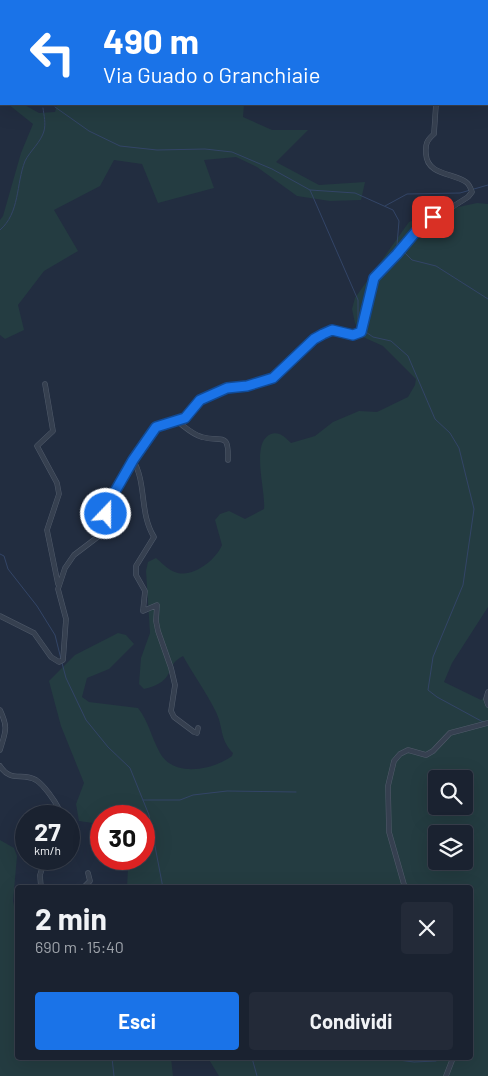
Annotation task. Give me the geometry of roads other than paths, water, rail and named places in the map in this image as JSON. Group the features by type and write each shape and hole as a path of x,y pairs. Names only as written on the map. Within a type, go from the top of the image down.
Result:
{"street":[{"path":"58,585 65,568 74,555 99,536 104,528 109,502 133,460 156,427 162,424 178,422 185,418 194,406 205,397 227,388 247,386 273,378 314,339 323,334 332,330 353,335 361,332 374,278 419,228 468,197 472,192 465,182 428,164 427,140 434,134 436,105"},
{"path":"0,616 34,633 51,657 58,662 63,660 66,618 59,596 47,530 59,494 57,483 37,450 39,443 52,431 45,384"},
{"path":"178,422 200,437 220,437 225,440 230,448 228,460"},
{"path":"133,460 139,471 144,511 148,526 154,537 136,566 136,575 145,591 141,608 143,611 157,604 156,621 158,632 175,685 171,711 174,717 194,732 197,733 198,728"},
{"path":"488,692 486,699 488,705"},
{"path":"0,710 6,722 6,732 0,750"},
{"path":"404,885 388,822 388,786 394,761 400,754 408,750 426,754 433,751 450,734 488,723"},
{"path":"0,766 8,775 30,779 40,784 56,805"},
{"path":"41,870 41,885"},
{"path":"86,885 90,881 88,873"},
{"path":"446,1076 452,1060"}],"waterway":[{"path":"55,107 89,131 120,146 157,150 205,149 232,152 272,169 310,190 358,300 358,325 360,327"},
{"path":"0,230 11,215 14,207 25,161 44,131 43,108"},
{"path":"385,206 407,194 460,193 488,185"},
{"path":"310,190 355,193 393,210 399,221 397,245 400,248"},
{"path":"403,251 412,260 436,266 488,299"},
{"path":"363,330 373,337 391,341 408,356 435,419 450,433 459,448 474,509 463,585 433,657 428,690 437,697 483,722"},
{"path":"0,554 4,556 8,569 37,606 55,635 61,659"},
{"path":"62,663 66,678 86,720 108,747 130,768 149,815 162,885"},
{"path":"143,800 180,800 193,795 227,791 296,792"},
{"path":"112,1060 114,1076"},
{"path":"253,1060 257,1076"},
{"path":"398,1060 414,1062 436,1061"}]}
